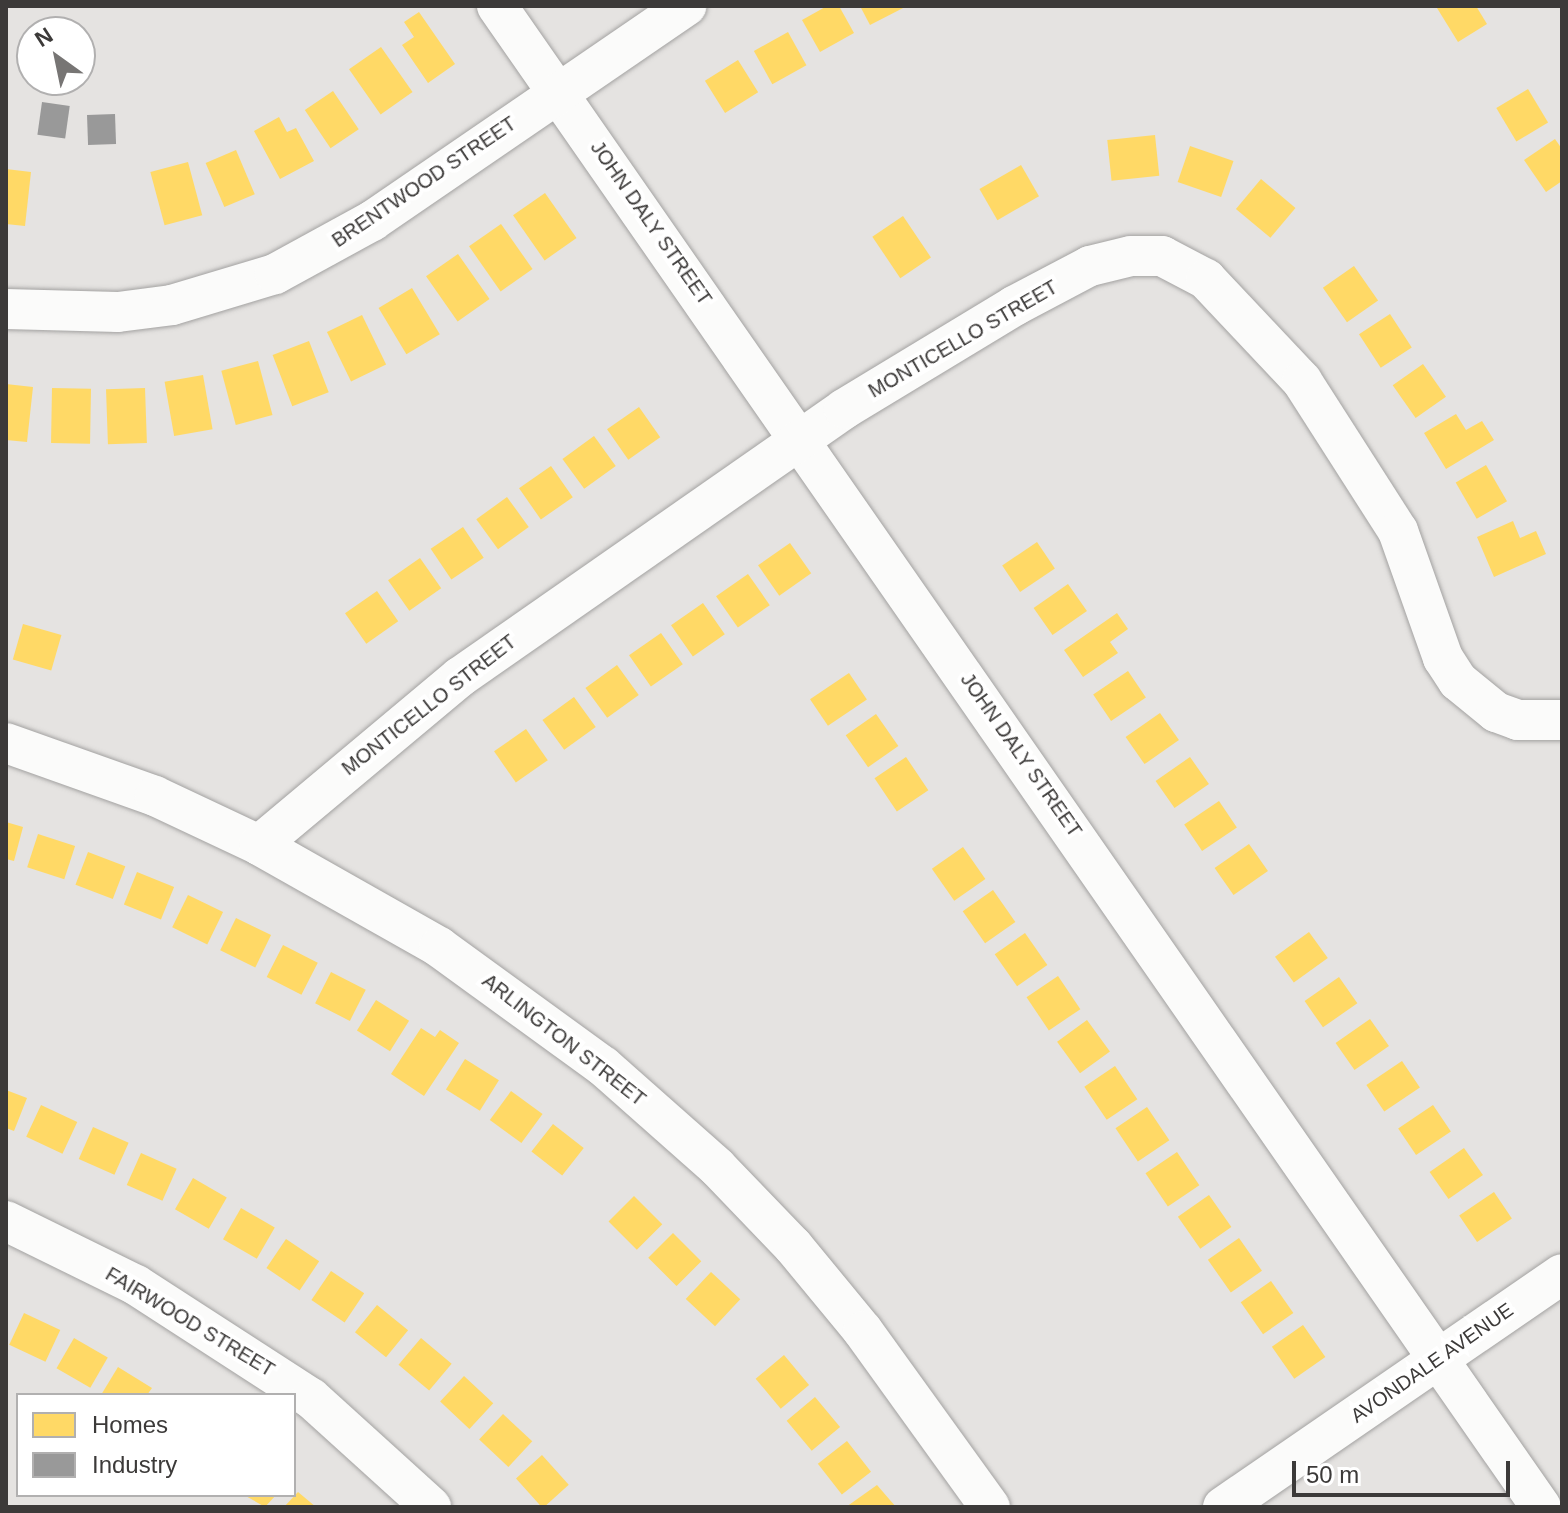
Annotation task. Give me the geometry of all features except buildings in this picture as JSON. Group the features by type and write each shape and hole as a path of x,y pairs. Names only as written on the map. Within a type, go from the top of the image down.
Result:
{"street":[{"name":"JOHN DALY STREET","path":"497,6 802,438 1541,1507"},
{"name":"BRENTWOOD STREET","path":"6,309 64,314 131,310 224,292 275,274 372,221 557,90 686,6"},
{"name":"MONTICELLO STREET","path":"259,845 460,677 802,438 946,343 1090,266 1131,256 1176,260 1227,296 1302,381 1343,439 1398,531 1443,658 1458,681 1496,712 1518,720 1562,720"},
{"name":"ARLINGTON STREET","path":"6,743 155,796 259,845 439,947 502,990 661,1116 793,1246 863,1331 990,1507"},
{"name":"FAIRWOOD STREET","path":"6,1221 136,1285 311,1398 431,1507"},
{"name":"AVONDALE AVENUE","path":"1223,1507 1562,1274"}]}
